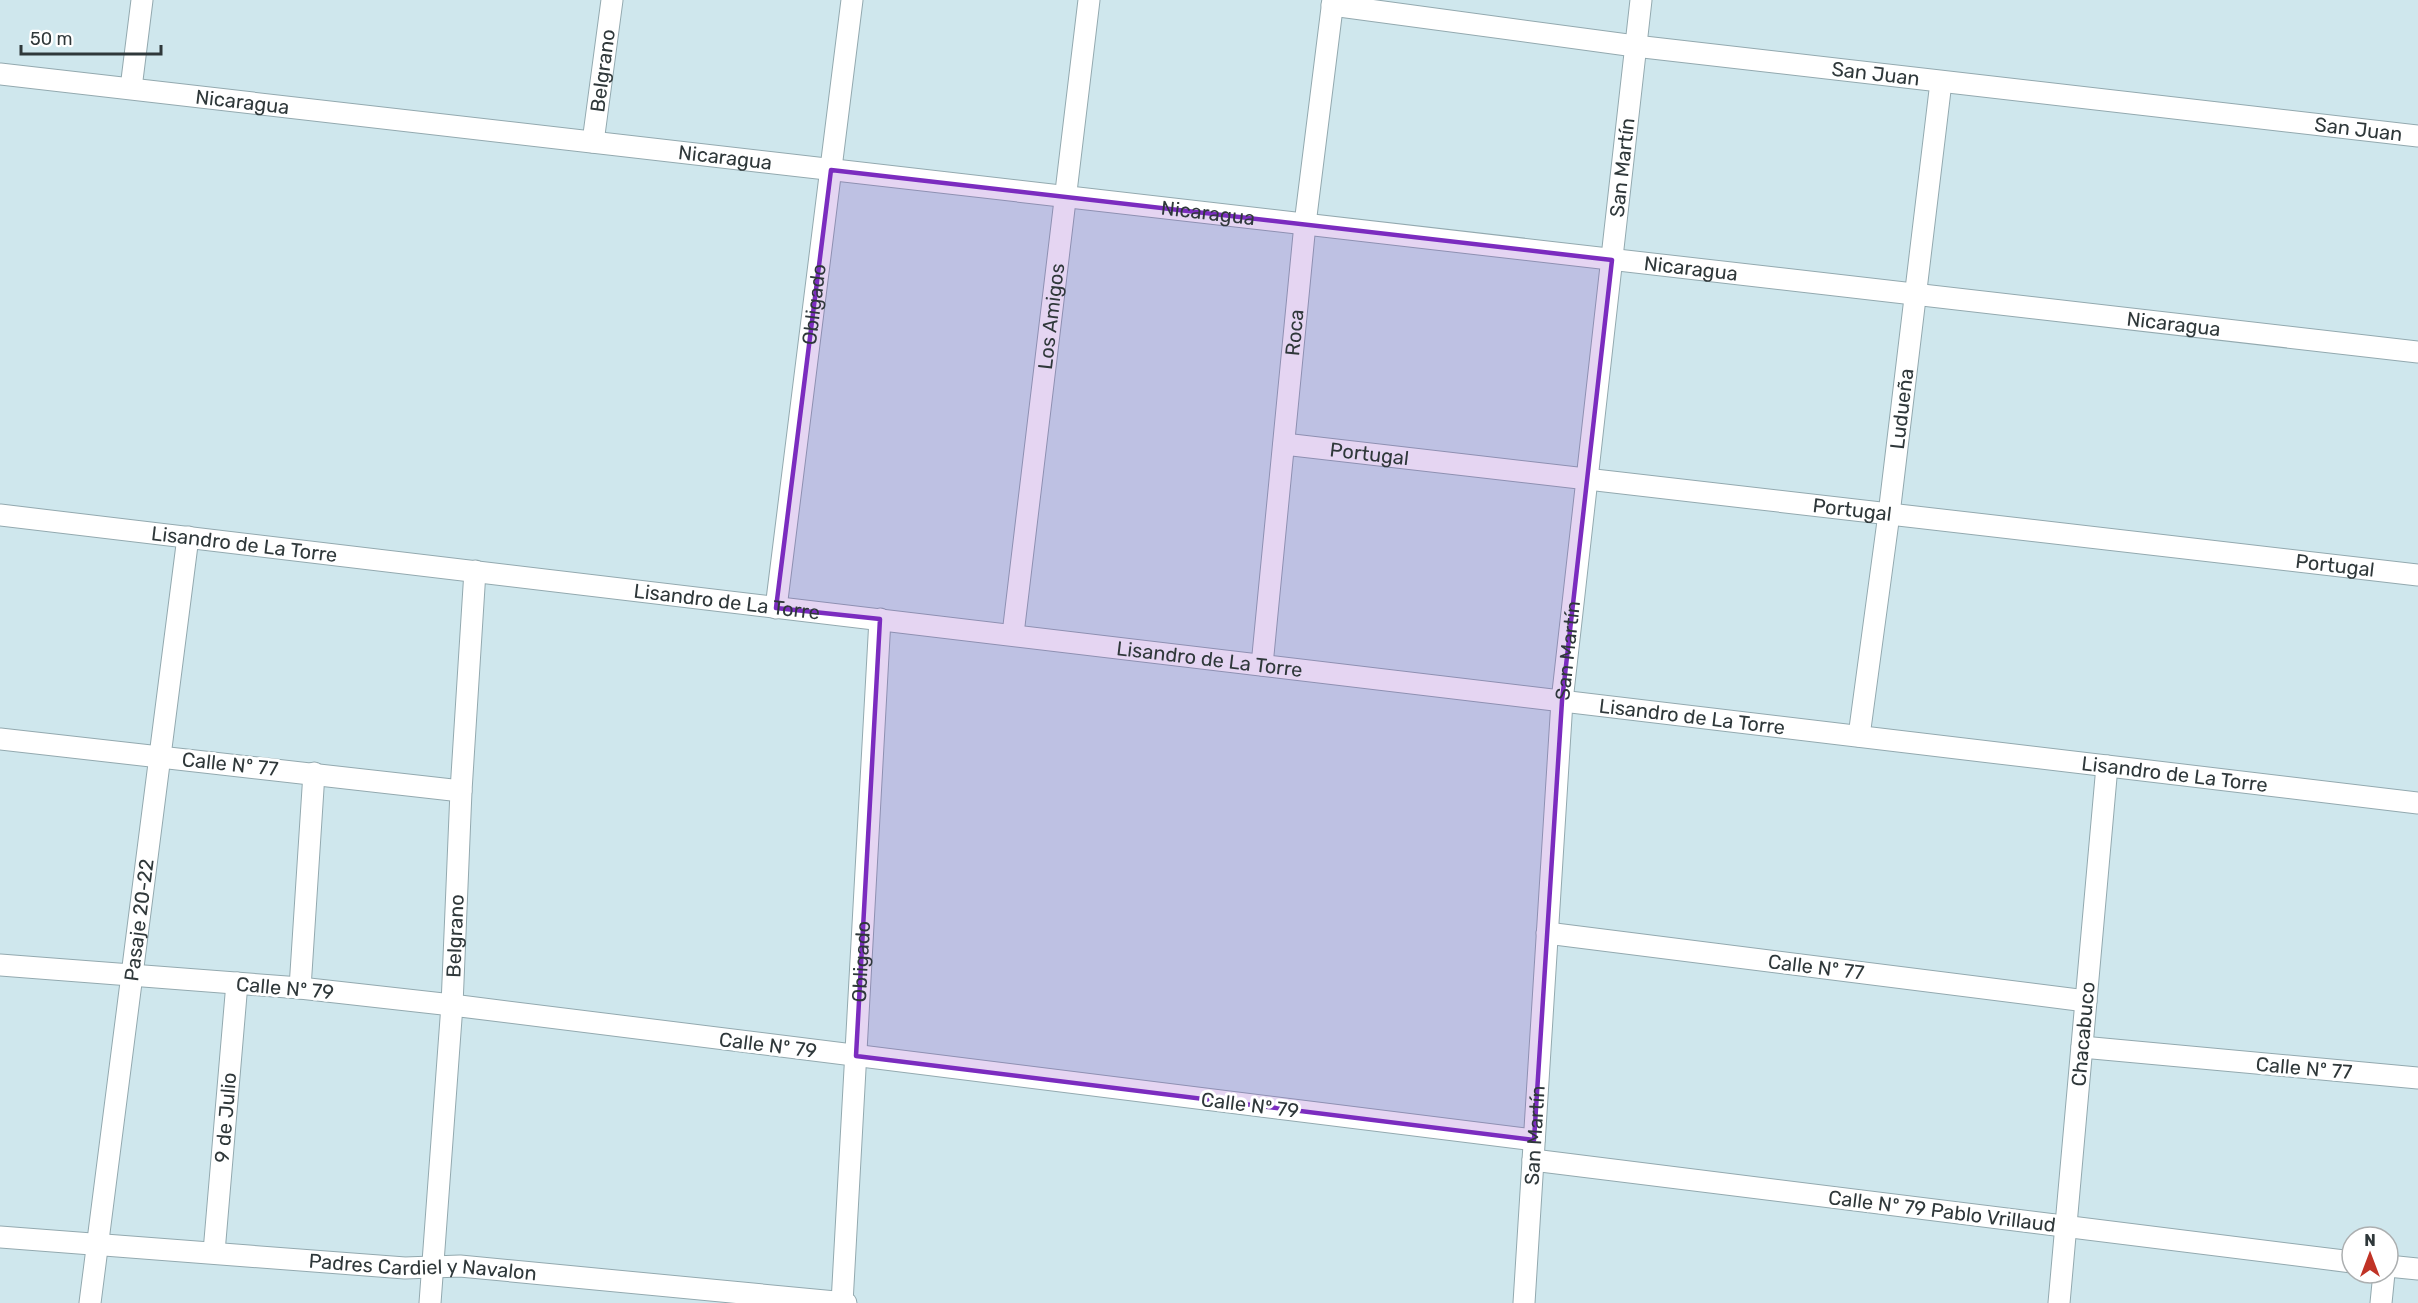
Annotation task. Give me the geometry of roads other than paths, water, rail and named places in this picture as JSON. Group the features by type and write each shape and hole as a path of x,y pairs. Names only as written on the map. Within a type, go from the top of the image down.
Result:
{"street":[{"path":"131,88 142,0"},
{"name":"Belgrano","path":"592,142 612,0"},
{"name":"Obligado","path":"776,608 852,0"},
{"name":"Los Amigos","path":"1013,634 1089,0"},
{"name":"San Martín","path":"1524,1303 1562,701 1641,0"},
{"name":"San Juan","path":"1333,3 1635,46 2418,136"},
{"name":"Roca","path":"1262,665 1305,224 1333,3"},
{"name":"Nicaragua","path":"0,74 2418,352"},
{"name":"Ludueña","path":"1859,736 1889,514 1941,82"},
{"name":"Portugal","path":"1284,444 2418,575"},
{"name":"Lisandro de La Torre","path":"0,515 2418,803"},
{"name":"Pasaje 20-22","path":"90,1303 188,537"},
{"name":"Belgrano","path":"429,1303 452,1005 460,791 475,571"},
{"name":"Obligado","path":"843,1303 880,619"},
{"name":"Calle Nº 77","path":"0,739 460,791"},
{"name":"Chacabuco","path":"2059,1303 2106,766"},
{"path":"300,988 314,773"},
{"name":"Calle Nº 77","path":"1547,933 2085,1001"},
{"name":"Calle Nº 79","path":"0,965 300,988 452,1005 856,1056 1534,1150"},
{"name":"9 de Julio","path":"214,1252 237,983"},
{"name":"Calle Nº 77","path":"2082,1047 2418,1078"},
{"name":"Calle Nº 79 Pablo Vrillaud","path":"1534,1150 2066,1226 2340,1260"},
{"name":"Padres Cardiel y Navalon","path":"0,1237 405,1268 460,1266 843,1303"},
{"path":"2400,1267 2418,1269"},
{"path":"2381,1303 2383,1285"}]}
